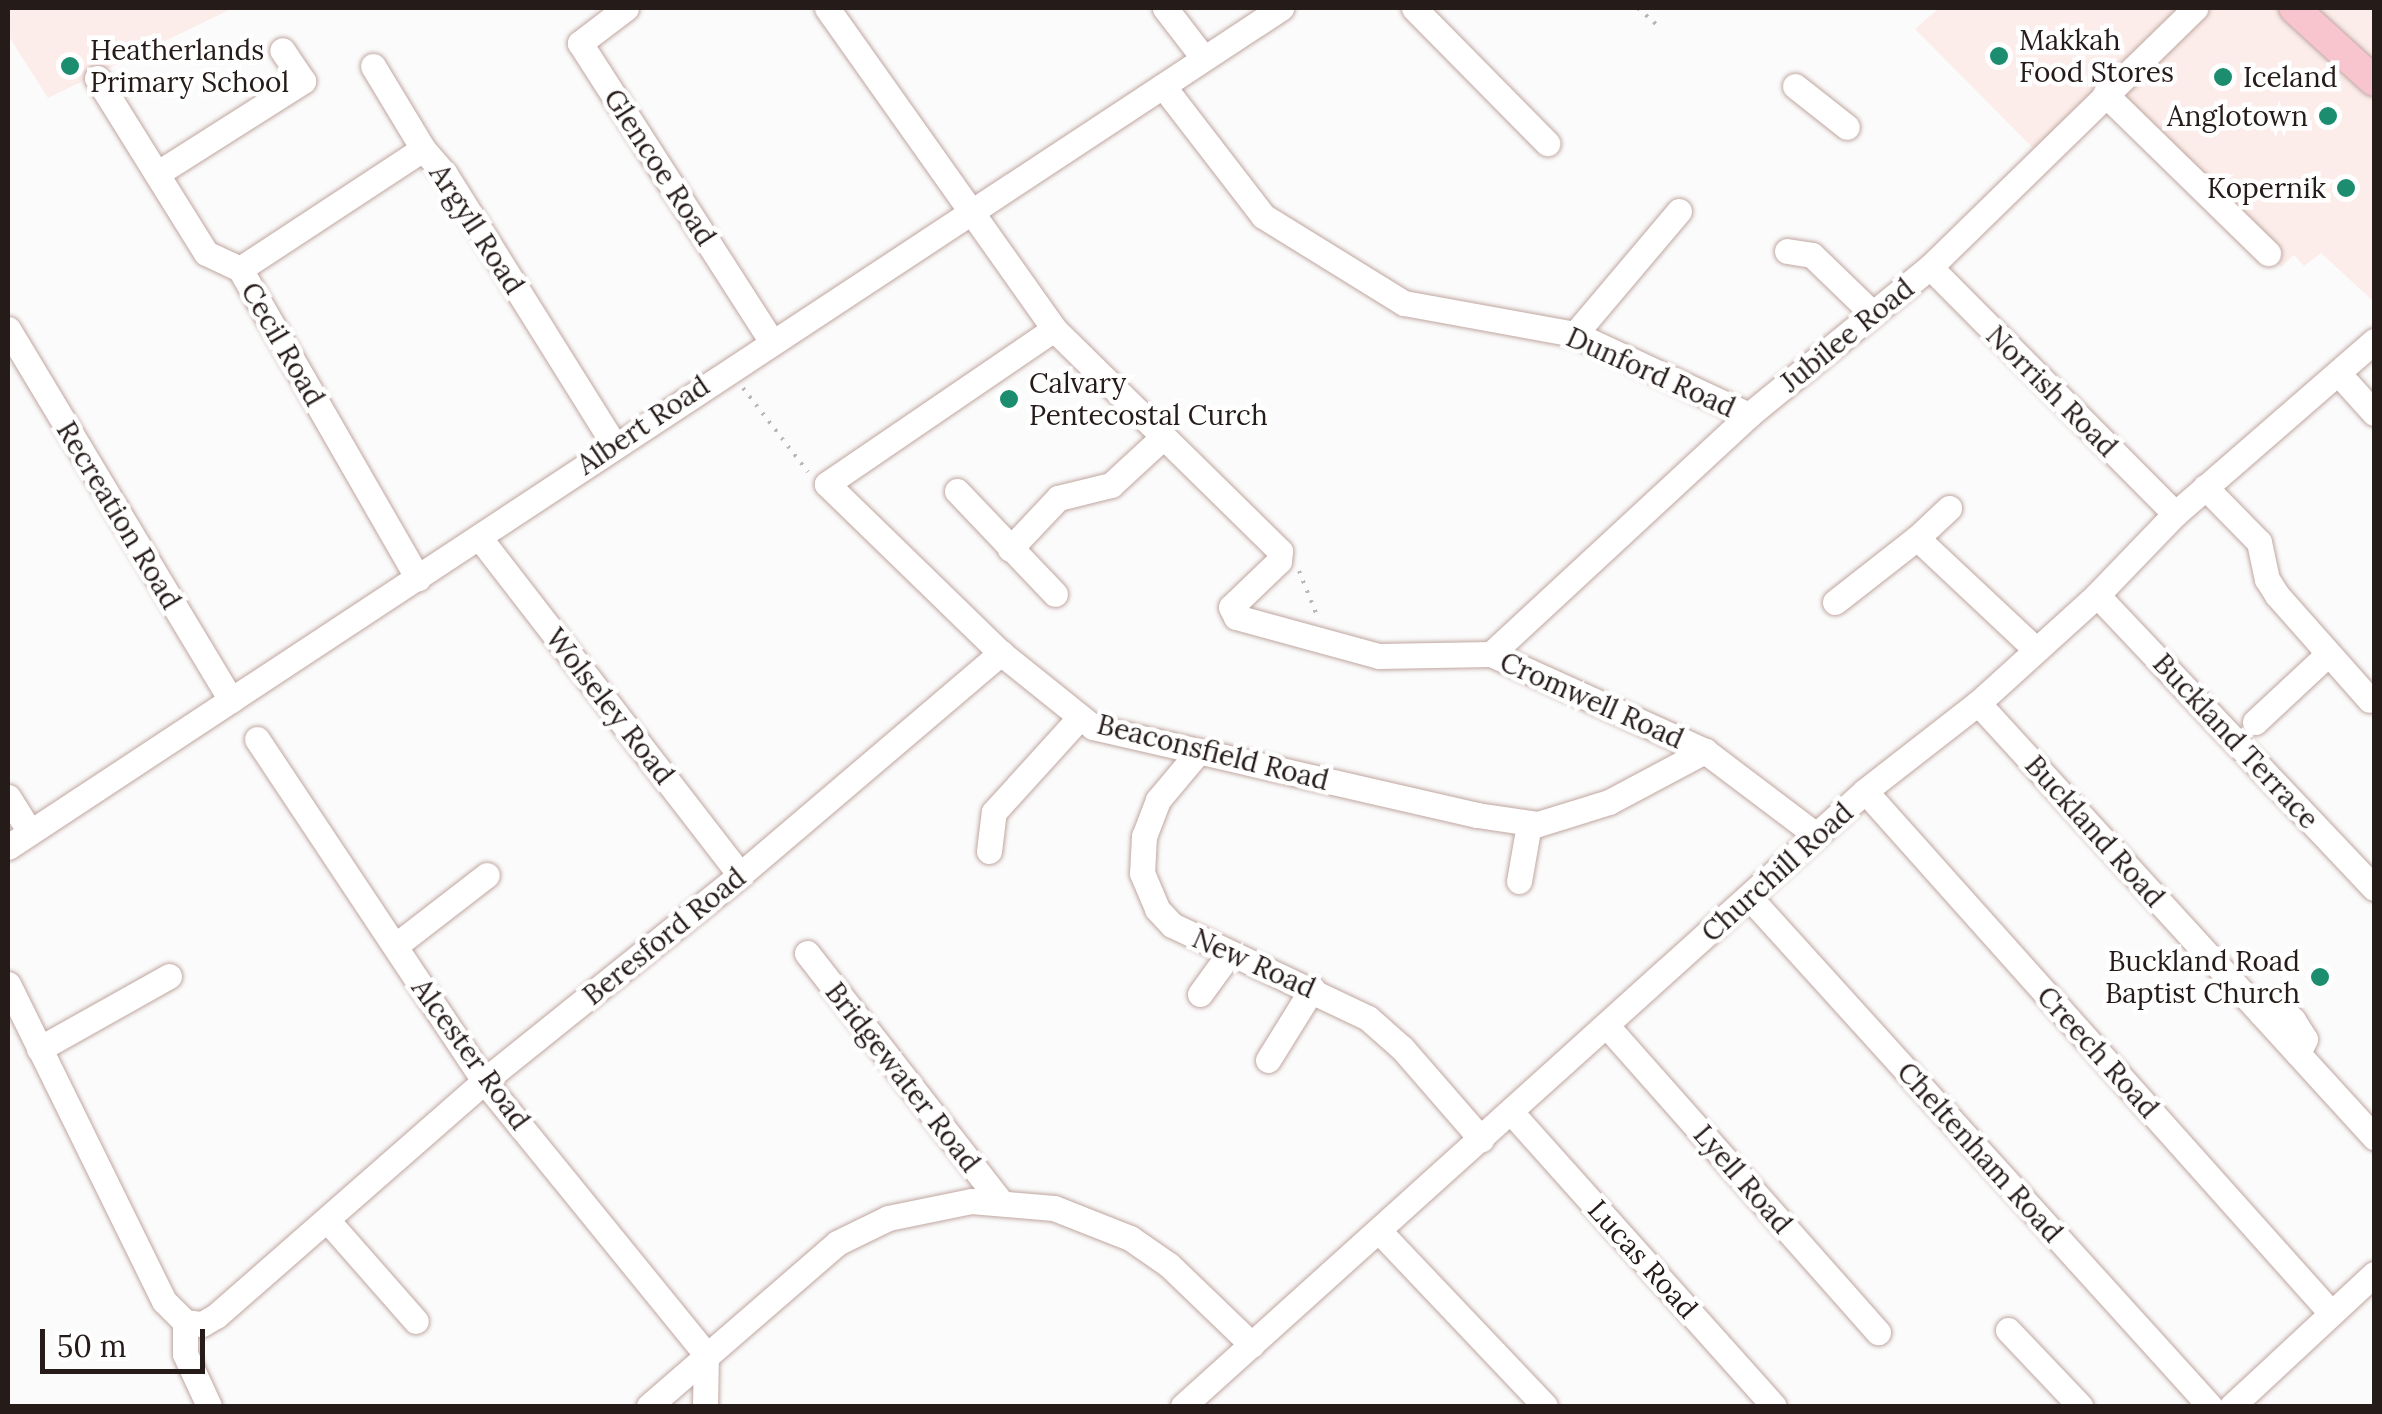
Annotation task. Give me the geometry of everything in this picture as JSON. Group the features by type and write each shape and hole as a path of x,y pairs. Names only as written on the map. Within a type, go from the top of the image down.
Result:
{"main road":[{"path":"2294,8 2374,79"}],"street":[{"name":"Glencoe Road","path":"626,8 580,43 772,340"},
{"path":"827,8 1054,329 1281,556"},
{"path":"1165,8 1202,56"},
{"name":"Albert Road","path":"8,847 418,578 728,368 1281,8"},
{"path":"1414,8 1547,144"},
{"name":"Jubilee Road","path":"1491,654 1748,415 1930,267 2195,8"},
{"path":"158,173 303,81 282,50"},
{"path":"373,66 423,149"},
{"name":"Cecil Road","path":"97,78 206,252 240,269 418,578"},
{"name":"Dunford Road","path":"1163,86 1263,216 1404,303 1575,334 1748,415"},
{"path":"1795,86 1846,127"},
{"path":"2105,94 2268,253"},
{"name":"Argyll Road","path":"240,269 423,149 446,174 614,444"},
{"path":"1575,334 1679,211"},
{"path":"1787,251 1812,255 1872,312"},
{"name":"Norrish Road","path":"1930,267 2175,514"},
{"name":"Recreation Road","path":"8,329 231,700"},
{"name":"Beaconsfield Road","path":"1054,329 827,484 1002,653 1093,728 1530,824 1558,821 1609,802 1705,750"},
{"name":"Churchill Road","path":"1183,1406 1866,791 1978,703 2097,595 2175,514 2374,340"},
{"path":"2338,372 2374,412"},
{"path":"1010,549 1058,498 1111,485 1162,438"},
{"path":"2205,487 2258,542 2267,579 2276,595 2370,700"},
{"path":"957,490 1055,594"},
{"path":"1835,602 1949,508"},
{"name":"Wolseley Road","path":"479,537 740,876"},
{"path":"1917,538 2035,649"},
{"name":"Cromwell Road","path":"1281,556 1268,574 1237,599 1230,611 1236,617 1379,656 1491,654 1705,750 1816,836"},
{"name":"Buckland Terrace","path":"2097,595 2374,888"},
{"name":"Beresford Road","path":"185,1322 211,1320 484,1081 740,876 1002,653"},
{"path":"2255,722 2328,654"},
{"name":"Buckland Road","path":"1978,703 2374,1137"},
{"path":"988,852 994,812 1080,717"},
{"name":"Alcester Road","path":"257,739 484,1081 706,1354"},
{"name":"New Road","path":"1199,751 1154,808 1144,836 1142,872 1150,898 1172,925 1368,1018 1402,1048 1481,1139"},
{"name":"Creech Road","path":"1866,791 2331,1313"},
{"path":"8,797 30,832"},
{"path":"1518,881 1530,824"},
{"path":"396,946 487,875"},
{"name":"Cheltenham Road","path":"1750,898 2210,1406"},
{"name":"Bridgewater Road","path":"806,954 1000,1201"},
{"path":"1200,994 1229,954"},
{"path":"39,1049 169,976"},
{"path":"8,984 164,1301 185,1322 183,1346 209,1406"},
{"path":"1268,1060 1312,989"},
{"name":"Lyell Road","path":"1607,1026 1878,1332"},
{"name":"Lucas Road","path":"1511,1112 1774,1406"},
{"path":"650,1406 806,1266 862,1230 929,1207 1000,1201 1080,1216 1130,1238 1169,1265 1252,1345"},
{"path":"328,1221 416,1321"},
{"path":"1379,1231 1545,1406"},
{"path":"2232,1406 2374,1274"},
{"path":"2008,1330 2080,1406"},
{"path":"705,1406 706,1354"}],"path":[{"path":"1638,8 1658,26"},
{"path":"728,368 789,450"},
{"path":"1281,556 1296,563 1304,578 1324,641"}],"shaded area":[{"name":"Heatherlands Primary School","path":"8,8 233,8 48,98 8,35"},
{"path":"1939,8 2374,8 2374,302 2321,253 2304,266 2294,255 2281,267 2105,94 2041,156 1915,29"}],"place":[{"name":"Makkah Food Stores","path":"1999,56"},
{"name":"Heatherlands Primary School","path":"70,66"},
{"name":"Iceland","path":"2223,77"},
{"name":"Anglotown","path":"2328,116"},
{"name":"Kopernik","path":"2346,188"},
{"name":"Calvary Pentecostal Curch","path":"1009,399"},
{"name":"Buckland Road Baptist Church","path":"2320,977"}]}
